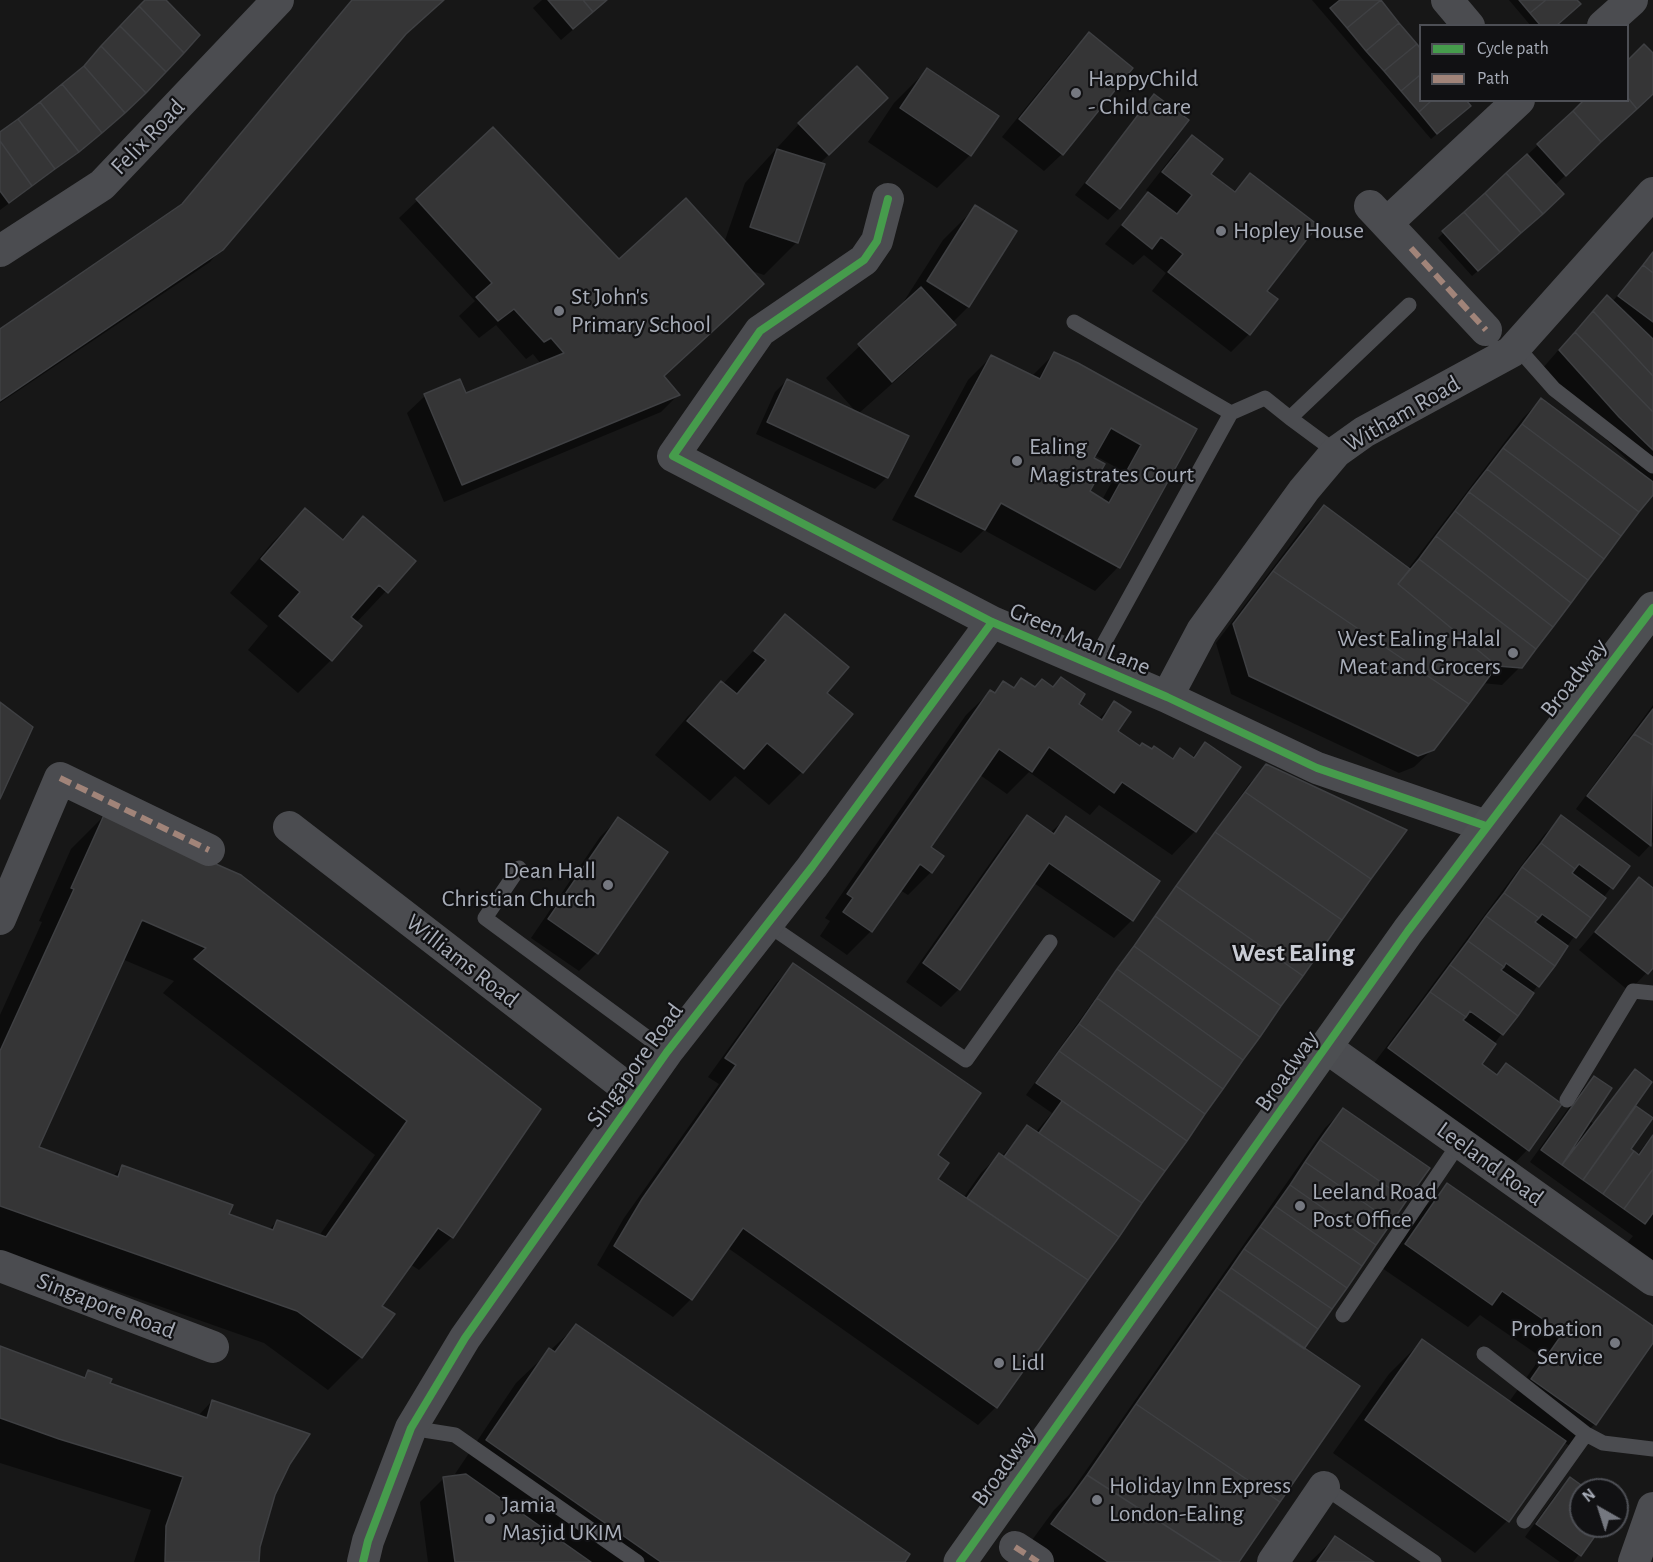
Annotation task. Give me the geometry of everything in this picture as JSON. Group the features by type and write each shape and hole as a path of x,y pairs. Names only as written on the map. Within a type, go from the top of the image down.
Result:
{"main road":[{"name":"Broadway","path":"960,1562 1408,931 1653,608"}],"street":[{"name":"Felix Road","path":"0,251 102,185 278,0"},
{"path":"1447,0 1467,24"},
{"path":"1605,24 1632,0"},
{"path":"1486,330 1378,214 1517,102"},
{"name":"Witham Road","path":"1167,697 1202,631 1304,490 1336,452 1364,432 1505,354 1653,193"},
{"name":"Green Man Lane","path":"888,199 877,242 864,260 760,331 673,456 992,622 1167,697 1317,768 1486,826"},
{"name":"Singapore Road","path":"363,1562 368,1541 411,1428 465,1338 667,1052 767,924 992,622"},
{"path":"0,919 60,778 209,850"},
{"name":"Williams Road","path":"288,827 636,1095"},
{"name":"Leeland Road","path":"1327,1048 1653,1280"},
{"name":"Singapore Road","path":"0,1266 213,1347"},
{"path":"1273,1562 1324,1487"},
{"path":"1634,1562 1653,1508"}],"lane":[{"path":"1290,418 1409,305"},
{"path":"1074,322 1231,413"},
{"path":"1505,354 1653,466"},
{"path":"1092,665 1231,413 1265,398 1336,452"},
{"path":"519,868 485,918 667,1052"},
{"path":"767,924 966,1060 1050,942"},
{"path":"1567,1100 1633,991 1653,993"},
{"path":"1343,1315 1460,1142"},
{"path":"1484,1354 1586,1434 1603,1443 1653,1449"},
{"path":"411,1428 455,1435 637,1562"},
{"path":"1524,1521 1586,1434"},
{"path":"1324,1487 1434,1562"}],"building":[{"path":"145,0 166,0 200,35 184,53 139,6"},
{"path":"352,0 444,0 406,34 223,250 0,401 0,329 182,204"},
{"path":"548,0 583,0 593,12 573,29"},
{"path":"583,0 607,0 593,12"},
{"path":"1340,0 1381,0 1347,28 1330,8"},
{"path":"1381,0 1399,23 1366,51 1347,28"},
{"path":"1519,0 1546,0 1530,13"},
{"path":"1546,0 1577,0 1581,4 1558,24 1539,24 1530,13"},
{"path":"139,6 184,53 166,72 120,26"},
{"path":"1399,23 1417,44 1384,71 1366,51"},
{"path":"120,26 166,72 146,93 101,46"},
{"name":"HappyChild - Child care","path":"1089,32 1133,68 1063,155 1019,119"},
{"path":"1417,44 1419,47 1419,76 1401,91 1384,71"},
{"path":"1644,44 1653,53 1653,94 1637,109 1629,99 1629,59"},
{"path":"101,46 146,93 125,113 84,66"},
{"path":"84,66 125,113 102,133 62,84"},
{"path":"857,66 888,98 829,155 798,123"},
{"path":"927,68 999,116 971,156 900,108"},
{"path":"1419,76 1419,102 1430,102 1419,112 1401,91"},
{"path":"62,84 102,133 79,152 40,102"},
{"path":"1154,94 1189,120 1120,209 1086,183"},
{"path":"1629,99 1637,109 1601,142 1573,111 1582,102 1629,102"},
{"path":"40,102 79,152 55,169 18,119"},
{"path":"1430,102 1468,102 1471,106 1437,134 1419,112"},
{"path":"1573,111 1601,142 1566,176 1537,144"},
{"path":"18,119 55,169 32,186 0,141 0,132"},
{"path":"493,127 619,259 686,198 764,284 664,376 680,395 462,485 424,394 460,379 466,393 564,353 551,338 544,342 514,309 498,321 476,297 492,283 416,199"},
{"name":"Hopley House","path":"1192,135 1223,159 1211,174 1235,192 1250,173 1318,225 1267,291 1278,299 1250,335 1168,272 1183,254 1161,237 1152,249 1122,225 1148,192 1177,214 1192,195 1162,172"},
{"path":"0,141 32,186 9,203 0,191"},
{"path":"777,149 825,164 798,243 750,227"},
{"path":"1527,154 1564,194 1543,214 1506,173"},
{"path":"1506,173 1543,214 1521,233 1485,193"},
{"path":"1485,193 1521,233 1500,252 1464,212"},
{"path":"975,205 1017,231 969,307 927,281"},
{"path":"1464,212 1500,252 1478,271 1442,231"},
{"path":"1653,252 1653,273 1643,265"},
{"path":"1643,265 1653,273 1653,322 1618,296"},
{"path":"921,287 956,325 892,382 858,344"},
{"path":"1607,295 1653,339 1653,376 1593,311"},
{"path":"1593,311 1653,376 1653,412 1575,332"},
{"path":"1575,332 1653,412 1653,450 1619,417 1559,350"},
{"name":"Ealing Magistrates Court","path":"1054,352 1197,429 1120,568 1001,503 985,530 915,496 991,355 1040,379","holes":["1111,428 1141,445 1109,503 1090,491 1105,464 1094,458"]},
{"path":"787,379 909,436 888,478 767,422"},
{"path":"1541,398 1653,482 1653,495 1639,512 1522,424"},
{"path":"1522,424 1639,512 1621,536 1503,448"},
{"path":"1503,448 1621,536 1604,559 1487,469"},
{"path":"1487,469 1604,559 1588,580 1469,492"},
{"path":"1469,492 1588,580 1571,603 1455,511"},
{"path":"1324,505 1410,569 1398,584 1497,666 1469,704 1273,571"},
{"path":"305,508 343,540 363,516 416,561 388,593 379,585 351,617 362,626 332,661 279,616 300,592 261,559"},
{"path":"1455,511 1571,603 1553,627 1436,536"},
{"path":"1436,536 1553,627 1536,649 1419,559"},
{"path":"1419,559 1536,649 1522,668 1497,666 1398,584"},
{"path":"1273,571 1469,704 1434,750 1418,756 1249,676 1233,624"},
{"path":"785,614 849,667 827,693 853,714 803,773 767,743 744,769 687,721 721,681 737,694 766,660 754,651"},
{"path":"1061,677 1085,694 1079,704 1102,720 1114,701 1131,712 1118,731 1140,746 1142,743 1152,749 1154,746 1173,759 1180,748 1194,758 1205,742 1241,767 1196,832 1122,782 1114,793 1049,747 1032,772 999,749 931,847 944,856 932,873 920,864 872,932 843,912 853,898 847,894 990,690 995,693 1003,681 1014,688 1021,678 1035,687 1042,679 1053,687"},
{"path":"0,702 33,727 0,799"},
{"path":"1653,709 1653,745 1634,734"},
{"path":"1634,734 1653,745 1651,846 1587,796"},
{"path":"1266,764 1407,830 1371,879 1245,792"},
{"path":"1245,792 1371,879 1342,920 1215,832"},
{"path":"104,815 241,875 541,1109 453,1238 438,1228 382,1306 395,1314 362,1358 297,1311 0,1206 0,1051 74,889 71,888","holes":["142,920 206,948 194,959 407,1121 326,1237 277,1220 273,1230 229,1214 233,1205 122,1165 118,1177 39,1147"]},
{"path":"1027,815 1054,834 1066,816 1160,881 1133,921 1049,863 960,990 923,963"},
{"path":"1561,815 1630,866 1613,889 1579,864 1575,869 1541,843"},
{"name":"Dean Hall Christian Church","path":"618,817 668,852 598,954 548,919"},
{"path":"1215,832 1342,920 1303,976 1176,886"},
{"path":"1541,843 1575,869 1572,873 1606,898 1591,918 1522,867"},
{"path":"1522,867 1591,918 1576,938 1542,914 1539,918 1504,893"},
{"path":"1639,877 1653,888 1653,968 1648,974 1595,932"},
{"path":"1176,886 1303,976 1281,1006 1155,916"},
{"path":"1504,893 1539,918 1535,922 1568,946 1555,966 1486,916"},
{"path":"1155,916 1281,1006 1260,1037 1134,946"},
{"path":"1486,916 1555,966 1539,987 1506,963 1504,967 1468,941"},
{"path":"1468,941 1504,967 1501,970 1534,993 1518,1016 1450,965"},
{"path":"1134,946 1260,1037 1243,1060 1117,969"},
{"path":"793,963 981,1093 938,1155 949,1163 938,1179 1088,1280 997,1408 743,1228 692,1300 614,1246 642,1199 736,1065 725,1058"},
{"path":"1450,965 1518,1016 1503,1035 1470,1011 1466,1017 1430,992"},
{"path":"1117,969 1243,1060 1223,1089 1097,998"},
{"path":"1430,992 1466,1017 1463,1020 1496,1044 1482,1064 1497,1075 1506,1063 1562,1104 1529,1151 1388,1048"},
{"path":"1097,998 1223,1089 1205,1114 1079,1024"},
{"path":"1079,1024 1205,1114 1187,1141 1059,1051"},
{"path":"1059,1051 1187,1141 1165,1171 1036,1083"},
{"path":"1635,1069 1652,1082 1583,1180 1562,1165"},
{"path":"1594,1076 1612,1088 1562,1165 1541,1150"},
{"path":"1062,1101 1165,1171 1142,1203 1039,1133"},
{"path":"1636,1106 1653,1118 1631,1149 1634,1151 1603,1194 1583,1180"},
{"path":"1343,1108 1430,1168 1407,1200 1320,1140"},
{"path":"1027,1125 1142,1203 1119,1237 1004,1157"},
{"path":"1653,1135 1653,1169 1624,1209 1603,1194 1634,1151 1639,1155"},
{"path":"1320,1140 1407,1200 1392,1222 1305,1162"},
{"path":"999,1153 1119,1237 1088,1280 967,1198"},
{"path":"1305,1162 1392,1222 1376,1245 1290,1185"},
{"path":"1653,1169 1653,1213 1645,1224 1624,1209"},
{"path":"1447,1183 1653,1326 1653,1343 1596,1425 1531,1379 1563,1333 1502,1291 1492,1305 1405,1244"},
{"path":"1290,1185 1376,1245 1362,1266 1275,1206"},
{"path":"1275,1206 1362,1266 1347,1288 1260,1227"},
{"path":"1260,1227 1347,1288 1332,1309 1244,1249"},
{"path":"1244,1249 1332,1309 1318,1329 1231,1268"},
{"path":"1231,1268 1318,1329 1304,1349 1217,1288"},
{"path":"1217,1288 1360,1386 1280,1502 1136,1404"},
{"path":"576,1324 910,1554 905,1562 661,1562 486,1440 549,1348 555,1352"},
{"path":"1422,1339 1566,1441 1509,1522 1365,1420"},
{"path":"0,1346 85,1378 88,1370 112,1379 110,1383 207,1418 212,1400 310,1434 290,1464 275,1495 260,1547 259,1562 165,1562 166,1526 183,1477 59,1439 0,1418"},
{"path":"1136,1404 1280,1502 1239,1562 1222,1562 1087,1475"},
{"name":"Jamia Masjid UKIM","path":"466,1474 591,1562 455,1562 443,1477"},
{"name":"Holiday Inn Express London-Ealing","path":"1087,1475 1222,1562 1108,1562 1051,1524"},
{"path":"1569,1478 1569,1538 1594,1538 1581,1556 1536,1524"},
{"path":"1335,1536 1374,1562 1317,1562"}],"marked path":[{"path":"1411,248 1486,330"},
{"path":"60,778 209,850"},
{"path":"1015,1547 1038,1562"}],"cycle path":[{"path":"888,199 877,241 864,260 760,331 673,456 992,622 1167,697 1317,768 1486,826"},
{"path":"960,1562 1408,931 1653,608"},
{"path":"363,1562 368,1541 411,1428 465,1338 667,1052 812,867 992,622"}],"place":[{"name":"HappyChild - Child care","path":"1076,93"},
{"name":"Hopley House","path":"1221,231"},
{"name":"St John's Primary School","path":"559,311"},
{"name":"Ealing Magistrates Court","path":"1017,461"},
{"name":"West Ealing Halal Meat and Grocers","path":"1513,653"},
{"name":"Dean Hall Christian Church","path":"608,885"},
{"name":"Leeland Road Post Office","path":"1300,1206"},
{"name":"Probation Service","path":"1615,1343"},
{"name":"Lidl","path":"999,1363"},
{"name":"Holiday Inn Express London-Ealing","path":"1097,1500"},
{"name":"Jamia Masjid UKIM","path":"490,1519"}],"district":[{"name":"West Ealing","path":"1293,953"}]}
